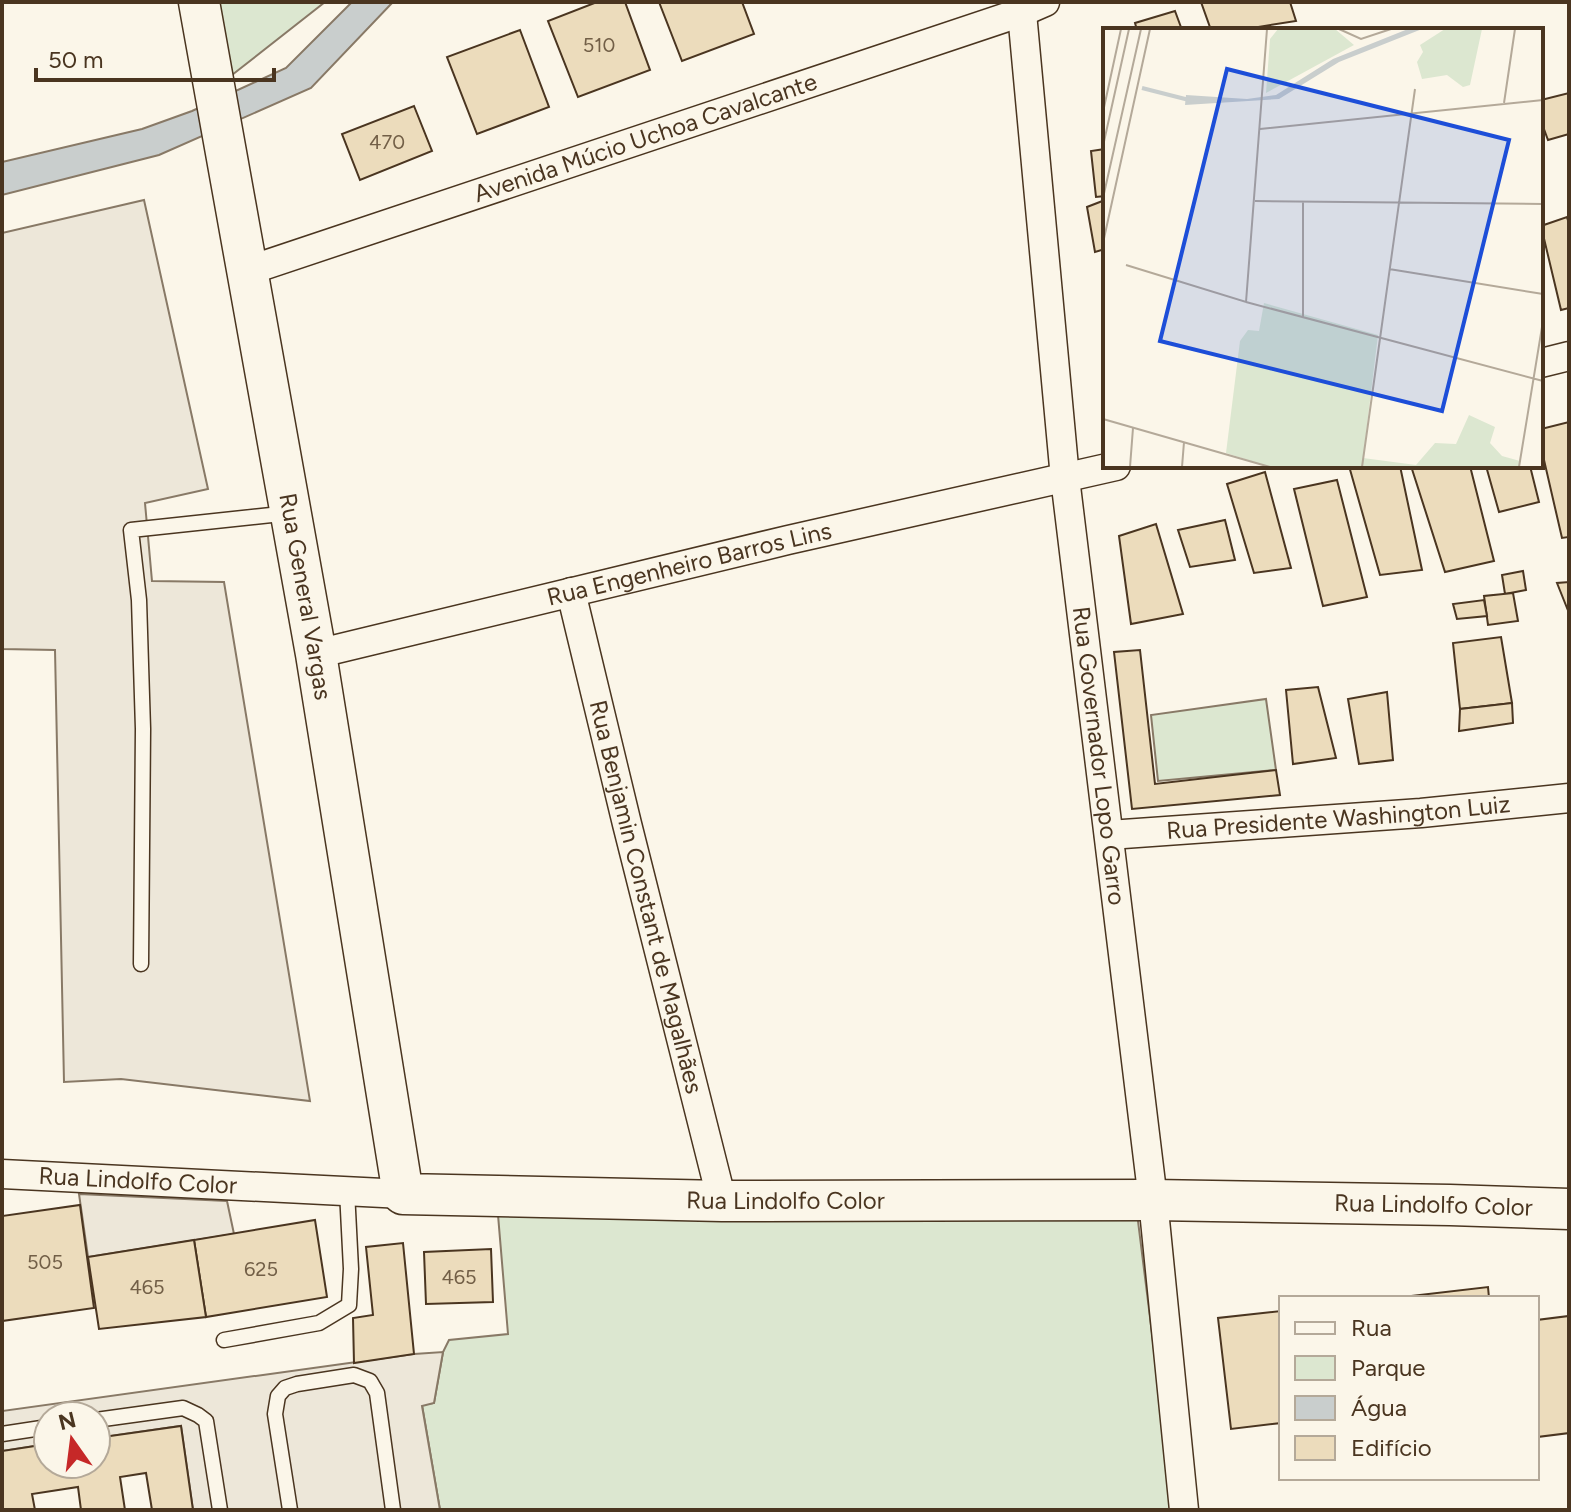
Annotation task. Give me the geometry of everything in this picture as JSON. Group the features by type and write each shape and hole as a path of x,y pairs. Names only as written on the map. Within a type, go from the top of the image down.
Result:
{"street":[{"name":"Rua General Vargas","path":"199,2 316,654 403,1194"},
{"name":"Avenida Múcio Uchoa Cavalcante","path":"247,271 1029,5"},
{"name":"Rua Governador Lopo Garro","path":"1029,5 1065,478 1153,1200 1184,1510"},
{"path":"1543,362 1569,356"},
{"name":"Rua Engenheiro Barros Lins","path":"316,654 788,540 1108,468"},
{"name":"Rua Benjamin Constant de Magalhães","path":"571,592 722,1201"},
{"name":"Rua Presidente Washington Luiz","path":"1109,835 1421,813 1569,798"},
{"name":"Rua Lindolfo Color","path":"2,1174 403,1194 722,1201 1153,1200 1569,1209"}],"lane":[{"path":"141,964 143,729 139,600 131,530 290,513"},
{"path":"224,1340 319,1323 349,1305 351,1269 347,1191"},
{"path":"290,1510 275,1414 278,1396 285,1388 297,1384 354,1375 370,1381 377,1393 393,1510"},
{"path":"112,1418 183,1408 206,1421 220,1510"},
{"path":"2,1434 32,1429"}],"green space":[{"path":"219,2 325,2 232,75"},
{"path":"1266,699 1276,770 1158,781 1151,715"},
{"path":"495,1179 1135,1197 1174,1510 440,1510 422,1405 434,1403 443,1352 449,1340 508,1334"}],"shaded area":[{"path":"144,200 208,489 145,503 152,581 224,582 310,1101 121,1079 64,1082 55,650 2,649 2,233"},
{"path":"79,1194 227,1201 234,1234 88,1257"},
{"path":"443,1352 434,1403 422,1406 440,1510 193,1510 181,1426 112,1436 112,1400 82,1400"},
{"path":"32,1407 32,1446 2,1451 2,1411"}],"water":[{"path":"352,2 393,2 311,88 159,155 2,195 2,162 142,129 192,111 286,68"}],"building":[{"path":"597,2 625,2 650,70 578,97 548,21"},
{"path":"659,2 742,2 754,34 682,61"},
{"path":"1201,2 1290,2 1296,21 1258,28 1210,28"},
{"path":"1175,11 1181,28 1136,28 1135,23"},
{"path":"520,30 549,107 477,134 447,57"},
{"path":"1569,93 1569,134 1548,140 1543,126 1543,100"},
{"path":"414,106 432,151 360,180 342,134"},
{"path":"1103,149 1103,196 1096,197 1091,151"},
{"path":"1103,201 1103,250 1095,252 1087,207"},
{"path":"1567,217 1569,308 1561,310 1543,225"},
{"path":"1569,422 1569,537 1562,538 1543,456 1543,428"},
{"path":"1350,468 1400,468 1422,570 1380,575"},
{"path":"1412,468 1471,468 1494,561 1445,572"},
{"path":"1487,468 1530,468 1539,502 1499,512"},
{"path":"1265,472 1291,568 1254,573 1227,484"},
{"path":"1337,480 1367,597 1323,606 1294,489"},
{"path":"1225,520 1235,560 1190,567 1178,530"},
{"path":"1156,524 1183,614 1131,624 1119,536"},
{"path":"1523,571 1526,590 1505,594 1502,575"},
{"path":"1569,582 1569,613 1557,583"},
{"path":"1513,593 1518,621 1488,625 1484,596"},
{"path":"1484,600 1487,616 1457,619 1453,604"},
{"path":"1501,637 1512,703 1460,709 1453,643"},
{"path":"1140,650 1155,784 1276,770 1280,795 1132,809 1114,652"},
{"path":"1318,687 1336,758 1293,764 1286,690"},
{"path":"1387,692 1393,760 1359,764 1348,699"},
{"path":"1512,703 1513,723 1459,731 1460,709"},
{"path":"80,1205 94,1308 2,1321 2,1216"},
{"path":"315,1220 327,1297 206,1317 194,1240"},
{"path":"194,1240 206,1317 99,1329 88,1257"},
{"path":"403,1243 414,1354 354,1363 353,1318 373,1315 366,1247"},
{"path":"491,1249 493,1302 426,1304 424,1252"},
{"path":"1488,1287 1489,1296 1411,1296"},
{"path":"1279,1311 1279,1423 1231,1429 1218,1318"},
{"path":"1569,1316 1569,1433 1539,1437 1539,1320"},
{"path":"181,1426 193,1510 152,1510 146,1473 120,1477 125,1510 81,1510 78,1487 32,1494 35,1510 2,1510 2,1451 32,1446 32,1480 112,1480 112,1436"}]}
